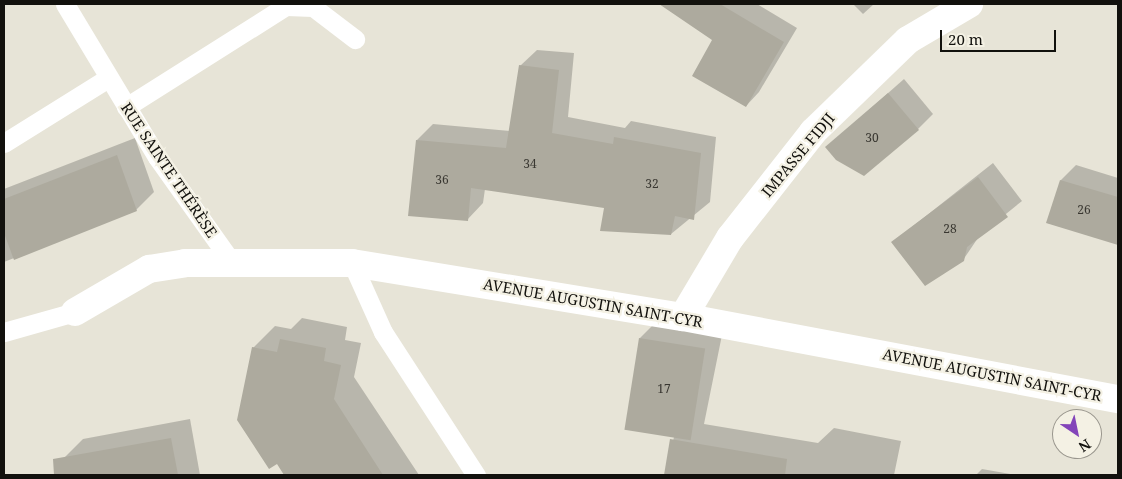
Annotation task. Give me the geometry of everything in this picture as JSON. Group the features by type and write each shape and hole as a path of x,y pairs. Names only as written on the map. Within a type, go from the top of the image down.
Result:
{"street":[{"name":"IMPASSE FIDJI","path":"683,317 730,238 814,132 908,40 969,4"},
{"name":"AVENUE AUGUSTIN SAINT-CYR","path":"75,312 150,269 231,261 352,263 683,317 1118,399"}],"lane":[{"name":"RUE SAINTE THÉRÈSE","path":"64,4 126,107 231,261"},
{"path":"126,107 286,6 313,7 355,40"},
{"path":"4,143 108,78"},
{"path":"352,263 383,332 476,475"},
{"path":"4,332 75,312"}],"building":[{"path":"659,4 720,4 784,42 746,107 692,76 712,40"},
{"path":"519,65 559,70 552,133 613,144 614,137 701,153 694,220 675,216 671,235 600,231 604,208 471,188 468,221 408,216 416,140 506,148"},
{"path":"888,93 919,130 864,176 836,160 825,147"},
{"path":"117,155 137,211 14,260 4,233 4,199"},
{"path":"978,177 1008,217 967,247 964,261 925,286 891,242"},
{"path":"1060,180 1118,197 1118,245 1046,223"},
{"path":"639,338 705,348 691,440 624,430"},
{"path":"280,339 326,348 324,361 341,365 334,399 383,475 284,475 277,464 269,469 237,420 252,347 277,352"},
{"path":"171,438 178,475 54,475 53,459"},
{"path":"670,439 787,459 785,475 664,475"}]}
